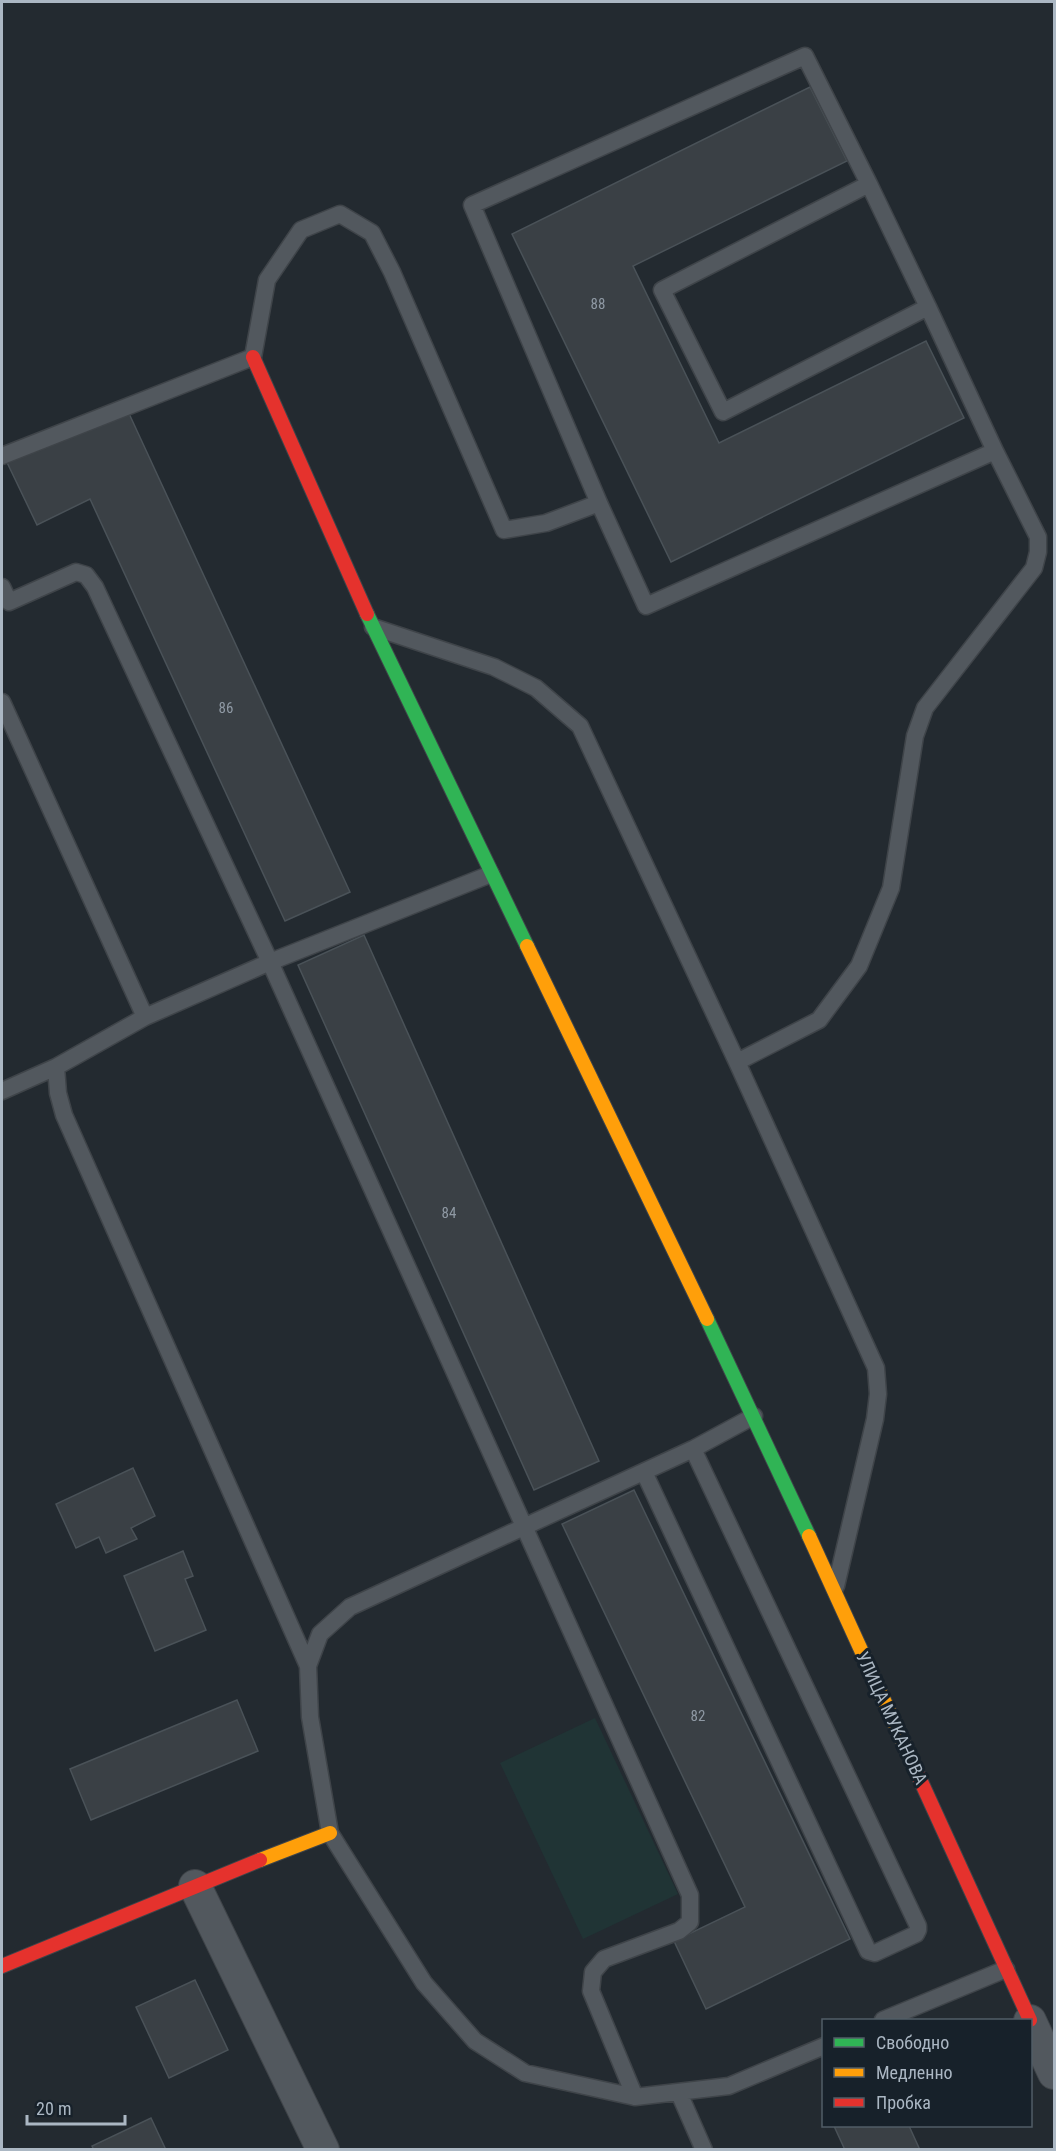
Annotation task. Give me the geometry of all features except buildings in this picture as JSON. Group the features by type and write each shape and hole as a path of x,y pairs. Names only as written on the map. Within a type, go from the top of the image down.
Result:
{"street":[{"name":"УЛИЦА МУКАНОВА","path":"253,357 372,626 754,1416 1029,2019"},
{"path":"2,1966 330,1833"},
{"path":"195,1886 323,2150"},
{"name":"УЛИЦА МУКАНОВА","path":"1032,2025 1054,2073"}],"lane":[{"path":"737,1062 819,1020 859,966 891,888 915,736 925,708 1034,568 1038,552 1038,537 805,56 472,205 599,503 646,606 995,451"},
{"path":"869,184 662,290 723,412 928,307"},
{"path":"2,456 253,357 267,280 301,230 340,214 372,233 504,530 546,523 599,503"},
{"path":"4,600 76,572 86,575 95,587 270,962 690,1895 690,1922 679,1931 604,1959 593,1972 591,1991 635,2097"},
{"path":"372,626 494,667 536,688 580,726 737,1062 876,1368 878,1394 875,1419 834,1593"},
{"path":"2,702 145,1017"},
{"path":"2,1091 56,1067 145,1017 270,962 491,874"},
{"path":"56,1067 58,1093 64,1114 308,1666 310,1717 330,1833 424,1983 476,2041 525,2073 635,2097 729,2086 822,2047"},
{"path":"308,1666 320,1634 350,1607 693,1449 754,1416"},
{"path":"644,1472 868,1951 875,1953 916,1934 918,1926 693,1449"},
{"path":"885,2019 1006,1969"},
{"path":"679,2093 704,2150"}],"green space":[{"path":"595,1718 678,1894 583,1939 500,1763"}],"traffic: fast":[{"path":"367,614 527,946"},
{"path":"707,1319 809,1536"}],"traffic: slow":[{"path":"527,946 707,1319"},
{"path":"809,1536 908,1753"},
{"path":"260,1860 330,1833"}],"traffic: jam":[{"path":"253,357 367,614"},
{"path":"908,1753 1030,2019"},
{"path":"2,1966 260,1860"}]}
